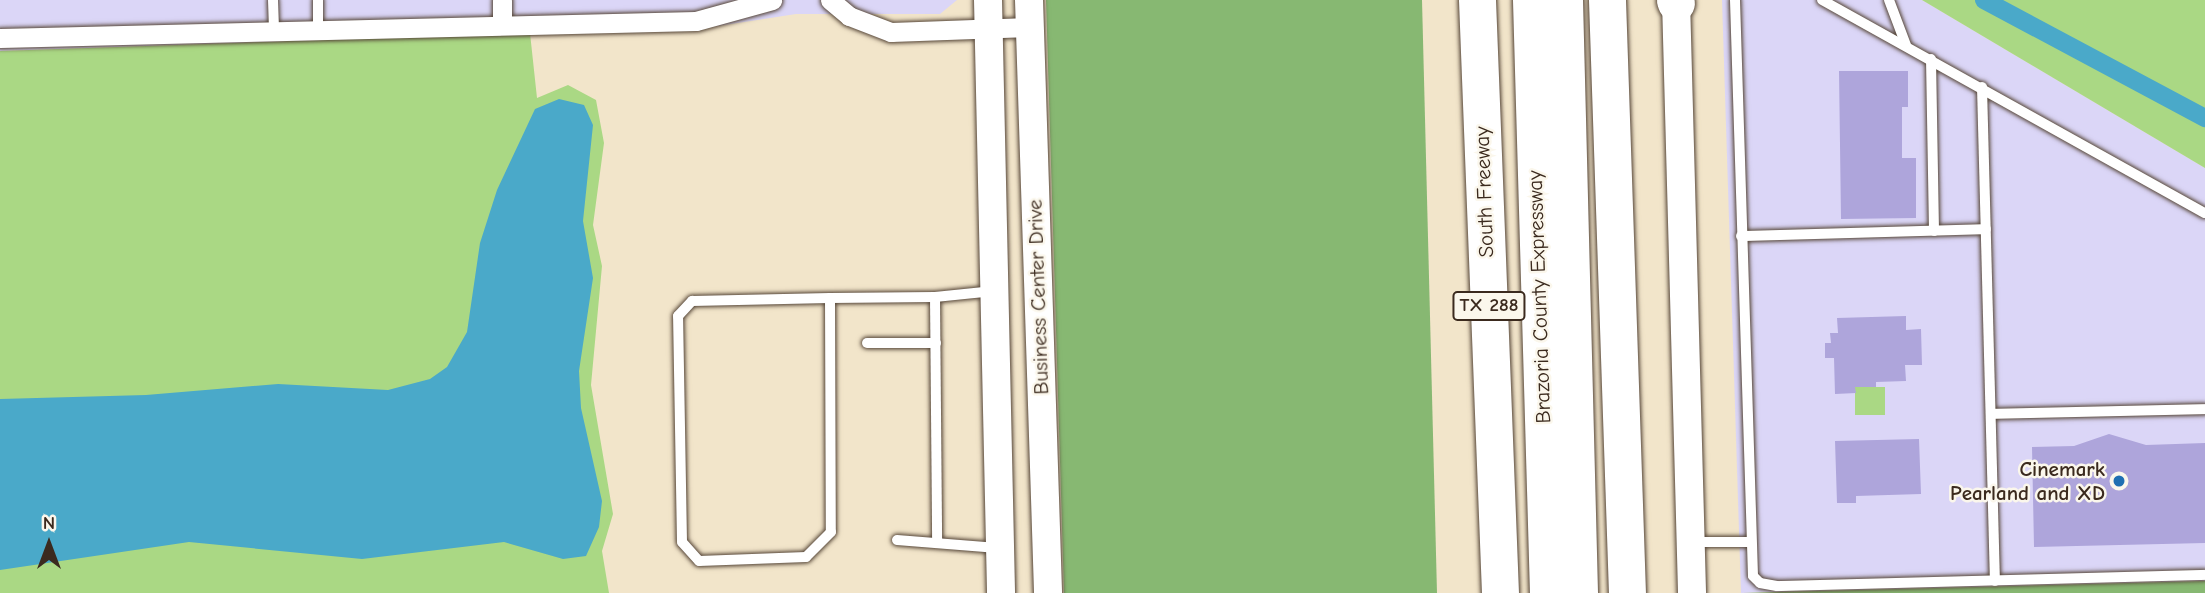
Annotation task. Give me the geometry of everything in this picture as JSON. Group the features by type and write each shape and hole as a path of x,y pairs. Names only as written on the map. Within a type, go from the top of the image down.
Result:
{"highway":[{"name":"Brazoria County Expressway","path":"1531,0 1548,593"},
{"name":"Brazoria County Expressway","path":"1564,0 1580,593"},
{"path":"1587,0 1597,192 1614,236"},
{"path":"1607,0 1628,593"},
{"name":"South Freeway","path":"1477,5 1500,593"}],"street":[{"path":"502,0 502,25"},
{"path":"0,38 696,21 772,0"},
{"path":"830,0 849,16 891,32 989,31 1029,14"},
{"name":"Business Center Drive","path":"988,0 1001,593"},
{"path":"1675,1 1692,593"},
{"name":"Business Center Drive","path":"1029,14 1048,593"}],"lane":[{"path":"273,0 274,31"},
{"path":"318,0 318,30"},
{"path":"1735,0 1752,576 1760,583 1777,586 2205,575"},
{"path":"1822,0 2205,212"},
{"path":"1889,0 1906,45"},
{"path":"1931,59 1934,231"},
{"path":"1982,87 1995,580"},
{"path":"1741,236 1986,229"},
{"path":"830,298 831,532 806,557 699,561 682,542 678,316 692,302 830,298 935,298 994,291"},
{"path":"935,298 937,543"},
{"path":"867,343 936,343"},
{"path":"1991,414 2205,409"},
{"path":"897,540 999,548"},
{"path":"1691,542 1749,542"}],"shaded area":[{"path":"0,0 957,0 940,14 796,14 711,27 0,51"},
{"path":"1722,0 1922,0 2205,168 2205,581 1741,593"}],"green space":[{"path":"1046,0 1422,0 1437,593 1064,593"},
{"path":"1922,0 2205,0 2205,168"},
{"path":"530,33 537,98 568,85 596,100 604,143 593,225 602,266 591,385 613,514 602,551 609,593 0,593 0,51"},
{"path":"1855,387 1885,387 1885,415 1855,415"},
{"path":"2205,581 2205,593 1743,593"}],"water":[{"path":"559,99 584,105 593,125 583,221 593,278 579,371 581,408 602,501 599,527 586,556 563,559 504,542 362,559 189,542 0,570 0,399 146,395 278,384 388,390 430,379 447,367 467,332 480,243 497,190 535,109"}],"building":[{"path":"1839,71 1908,71 1908,107 1902,107 1902,158 1916,158 1916,218 1841,219"},
{"path":"1906,316 1906,330 1921,329 1922,365 1905,365 1906,381 1876,382 1876,387 1855,387 1856,393 1835,394 1834,358 1825,358 1825,343 1831,343 1830,333 1838,333 1837,318"},
{"name":"Cinemark Pearland and XD","path":"2109,434 2146,445 2205,443 2205,543 2034,547 2032,447 2074,446"},
{"path":"1919,439 1921,494 1856,496 1856,503 1837,503 1835,441"}],"waterway":[{"path":"1984,0 2205,118"}],"place":[{"name":"Cinemark Pearland and XD","path":"2119,481"}]}
